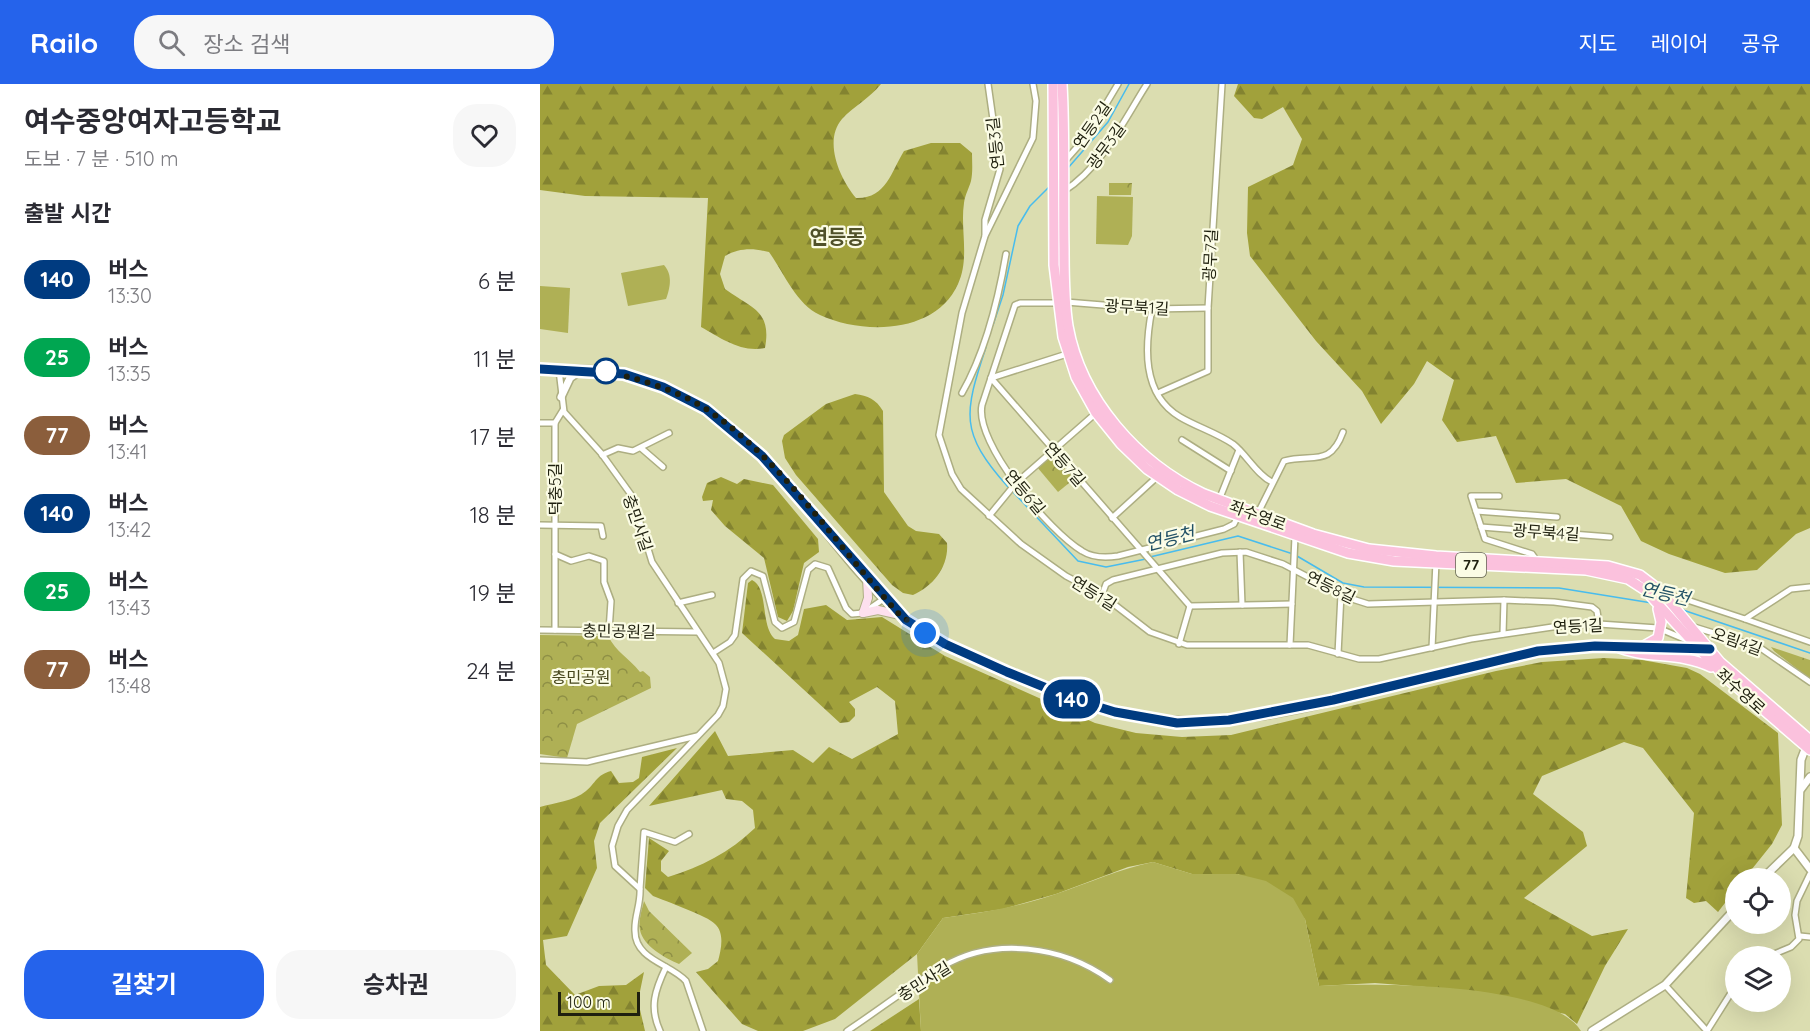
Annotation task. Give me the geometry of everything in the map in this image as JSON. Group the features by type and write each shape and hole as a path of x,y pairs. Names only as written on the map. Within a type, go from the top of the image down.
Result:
{"main road":[{"name":"좌수영로","path":"1053,84 1054,198 1067,354 1076,377 1096,413 1121,444 1157,477 1190,496 1234,512 1295,539 1367,557 1435,564 1594,571 1628,579 1645,590 1690,642 1710,649 1808,746"},
{"path":"1062,84 1063,163"},
{"name":"좌수영로","path":"1063,163 1061,303 1070,338 1080,367 1113,421 1133,444 1165,472 1183,484 1219,500 1234,512 1257,515 1347,544 1435,564 1537,561 1620,568 1640,575 1661,591"},
{"path":"863,613 868,598 867,578"},
{"name":"77","path":"1661,591 1685,620"},
{"path":"1642,647 1658,638 1661,626 1654,601 1658,600 1674,618 1685,620"},
{"path":"863,613 875,610 900,615"},
{"name":"좌수영로","path":"1685,620 1719,671 1808,746"},
{"path":"1615,646 1632,652 1674,655 1719,671"}],"street":[{"name":"연등3길","path":"985,236 986,220 1000,169 988,84"},
{"name":"연등1길","path":"1033,84 1036,101 1033,138 985,236 962,313 939,437 956,482 988,516 1021,544 1066,576 1102,595 1150,632 1179,644 1314,646 1359,659 1379,660 1503,634 1559,626 1599,624 1661,626 1690,642"},
{"name":"연등2길","path":"1063,163 1087,136 1118,84"},
{"name":"광무3길","path":"1054,198 1079,180 1102,152 1147,84"},
{"name":"광무7길","path":"1158,393 1208,372 1208,308 1222,84"},
{"path":"962,393 975,368 988,328 999,293 1006,254"},
{"name":"광무북1길","path":"1061,303 1152,309 1208,308"},
{"name":"연등6길","path":"1061,303 1015,305 982,405 981,420 995,456 1016,483 1061,534 1082,551 1106,557 1224,529 1234,524 1234,512"},
{"path":"1152,309 1146,348 1150,372 1158,393 1179,416 1220,436 1239,450 1272,482"},
{"path":"991,378 1067,354"},
{"path":"540,369 605,371 639,378 663,387 706,409 762,456 900,615 945,644 1076,700 1130,716 1177,723 1262,715 1531,652 1615,646 1701,646"},
{"path":"540,423 555,423 563,410 559,370"},
{"path":"561,397 570,378 581,370"},
{"name":"연등7길","path":"991,378 1157,570"},
{"name":"충민사길","path":"563,410 602,455 632,496 648,554 678,603 713,652 724,677 725,698 720,712 627,810 618,826 612,852 615,866 640,889"},
{"path":"988,516 1016,483 1096,413"},
{"name":"덕충5길","path":"555,423 555,630"},
{"path":"1257,515 1285,460 1327,455 1336,449 1343,432"},
{"path":"602,455 618,448 631,451 669,433"},
{"path":"1182,440 1231,471"},
{"path":"640,448 663,467"},
{"path":"1219,500 1239,450"},
{"path":"1112,518 1157,477"},
{"path":"1481,527 1471,496 1499,496"},
{"path":"1476,511 1557,517"},
{"path":"540,525 601,526 603,536"},
{"name":"광무북4길","path":"1537,561 1532,554 1487,541 1481,527 1610,537"},
{"path":"1290,645 1295,539"},
{"path":"1240,552 1242,605"},
{"name":"연등8길","path":"1102,595 1108,582 1222,553 1240,552 1264,557 1294,569 1361,602 1378,604 1504,600 1590,606 1597,611 1599,624"},
{"path":"555,554 571,561 591,556 604,561 604,581 611,601 609,631"},
{"path":"713,652 730,642 735,635 743,579 751,571 763,576 775,622 781,627 788,627 794,622 808,570 815,564 828,568 848,611 855,614 863,613 885,598"},
{"path":"1432,648 1435,564"},
{"path":"1157,570 1190,606 1292,604"},
{"path":"1745,619 1791,589 1810,587"},
{"path":"1661,591 1810,642"},
{"path":"1338,654 1341,594"},
{"path":"678,603 712,595"},
{"path":"1503,634 1504,600"},
{"path":"1179,644 1190,606"},
{"name":"오림4길","path":"1685,620 1759,647 1810,682"},
{"name":"충민공원길","path":"540,630 698,632"},
{"path":"540,760 587,762 699,736"},
{"path":"1773,868 1794,848 1798,836 1801,760 1808,746"},
{"path":"1801,789 1810,777"},
{"path":"689,834 674,842 644,832 635,930 636,942 651,959 666,966 686,981 703,1031"},
{"path":"1794,848 1810,868"},
{"path":"1791,947 1800,936 1796,905 1810,874"},
{"path":"1592,1031 1665,985 1725,920"},
{"path":"1800,936 1810,937"},
{"name":"충민사길","path":"847,1031 943,966 989,951 1012,948 1053,953 1076,960 1110,980"},
{"path":"660,1031 653,1012 653,1001 666,966"},
{"path":"1665,985 1707,1031 1725,1002"}],"green space":[{"path":"540,84 881,84 847,114 836,128 834,149 844,181 856,198 866,197 874,194 886,183 904,151 931,143 960,143 972,153 972,178 963,213 962,274 958,284 948,301 933,313 916,321 897,326 857,326 820,315 812,310 797,296 769,252 741,250 725,256 720,274 725,289 751,306 762,318 766,335 765,348 748,348 724,340 701,327 708,198 585,196 540,190"},
{"path":"1238,84 1810,84 1810,528 1796,534 1757,570 1725,573 1669,554 1641,541 1621,506 1566,479 1516,483 1496,436 1457,442 1442,420 1454,380 1427,361 1414,384 1381,424 1362,391 1316,341 1250,256 1247,233 1248,187 1293,165 1302,139 1283,107 1262,119 1254,118 1234,96"},
{"path":"1109,183 1132,183 1131,195 1109,195"},
{"path":"1097,196 1133,197 1132,236 1128,245 1096,244"},
{"path":"664,265 670,277 666,299 628,306 621,273"},
{"path":"540,286 570,288 568,333 540,329"},
{"path":"855,394 871,399 883,411 884,492 908,526 916,531 939,534 947,543 945,560 939,574 934,581 913,595 903,593 892,585 796,475 785,458 782,441 784,435 826,404"},
{"path":"1053,455 1074,479 1058,492 1037,467"},
{"path":"721,477 737,484 744,479 773,485 818,539 819,552 804,563 793,611 787,621 778,617 764,558 725,526 711,510 713,500 703,501 702,497 707,483"},
{"path":"752,580 761,591 767,625 775,639 789,641 798,635 804,609 826,605 847,620 882,617 945,656 1095,723 1136,733 1182,737 1231,735 1542,662 1604,658 1642,660 1687,668 1700,674 1778,733 1782,825 1772,844 1753,868 1725,868 1725,903 1718,912 1706,901 1694,903 1686,898 1694,813 1643,748 1624,742 1542,776 1533,794 1583,832 1587,846 1524,898 1592,936 1628,929 1605,966 1577,1024 1565,1014 1452,989 1375,983 1319,986 1305,919 1238,874 1192,874 1153,862 1128,867 1056,894 1003,909 943,918 917,954 835,1019 803,1031 758,1031 742,1024 696,972 708,969 718,961 721,942 720,932 715,924 704,917 653,896 645,888 649,838 669,851 661,861 661,871 668,877 714,858 745,837 755,828 753,810 742,801 726,799 722,790 649,806 715,731 728,756 793,750 813,763 829,747 852,759 898,734 895,701 877,687 849,702 855,709 855,716 849,722 840,723 742,633 748,583"},
{"name":"충민공원","path":"540,635 608,636 615,647 640,672 643,671 650,677 651,688 577,724 567,758 540,754"},
{"path":"1771,647 1810,660 1810,679 1774,651"},
{"path":"677,748 600,823 594,841 597,868 567,936 543,940 546,965 575,995 599,986 626,985 644,972 638,1001 645,1031 540,1031 540,807 576,797 586,791 602,775 611,771 619,783 633,782 639,778 642,757"},
{"path":"1153,862 1192,874 1238,874 1266,881 1293,898 1305,919 1319,986 1418,986 1499,994 1535,1003 1564,1015 1581,1031 921,1031 917,954 943,918 1028,903 1116,872"},
{"path":"644,901 649,911 692,953 679,964 655,951 642,936 640,915"},
{"path":"919,999 921,1031 870,1031"}],"waterway":[{"name":"연등천","path":"1068,168 1108,122 1129,84"},
{"name":"연등천","path":"993,325 1003,295 1018,226 1030,206 1050,186"},
{"name":"연등천","path":"986,347 973,389 970,422 981,451 1008,487"},
{"name":"연등천","path":"1012,491 1078,561 1106,567 1146,559"},
{"name":"연등천","path":"1150,557 1238,536 1293,554"},
{"name":"연등천","path":"1297,556 1343,583 1364,587 1559,588 1652,603"},
{"name":"연등천","path":"1683,610 1810,653"}],"bus line":[{"name":"140","path":"540,369 605,371 624,374 663,387 706,409 762,456 906,620 945,644 1007,672 1076,700 1115,712 1177,723 1229,720 1333,700 1538,651 1595,646 1710,649"}],"district":[{"name":"연등동","path":"837,237"}],"route":[{"path":"606,371 639,378 663,387 706,409 730,427 762,456 792,489 900,615 925,633"}]}
